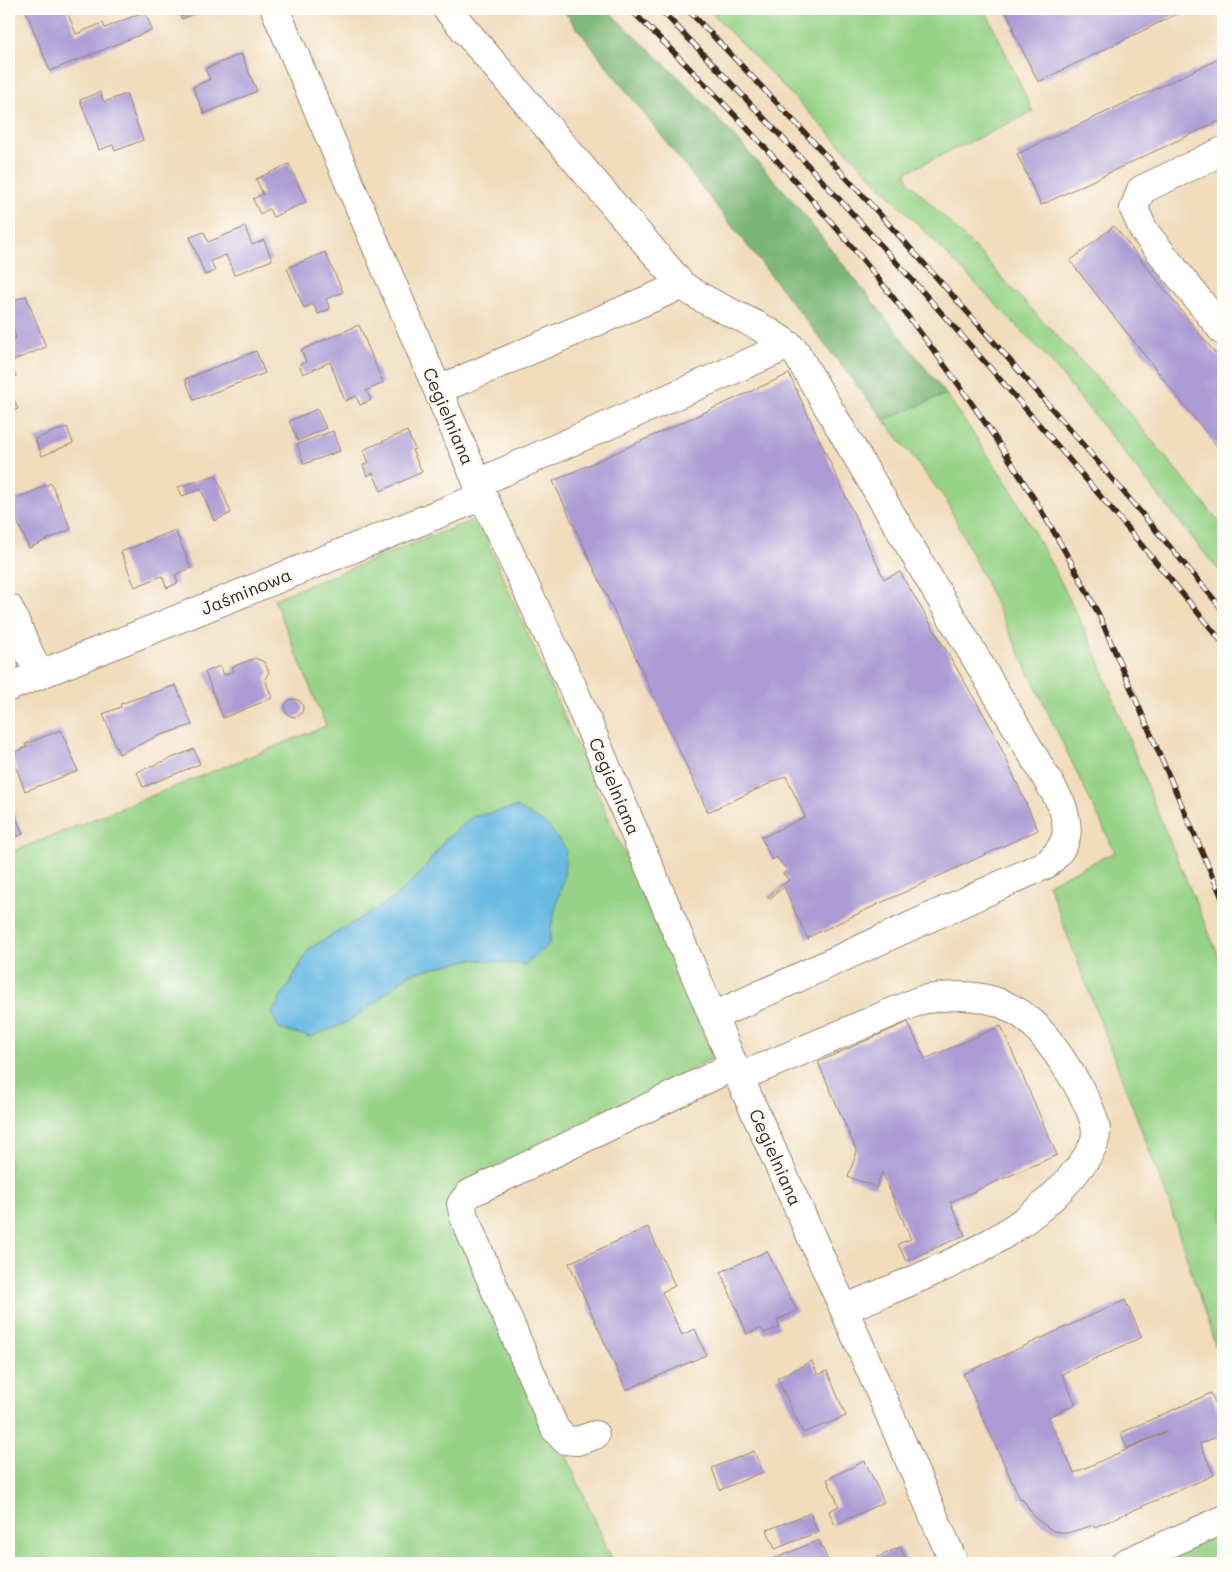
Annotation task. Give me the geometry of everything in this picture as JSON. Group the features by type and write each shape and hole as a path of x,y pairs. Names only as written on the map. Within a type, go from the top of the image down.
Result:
{"street":[{"name":"Cegielniana","path":"275,9 481,490 572,686 737,1071 844,1309 954,1563"},
{"path":"447,9 682,286 699,298 751,321 789,345 795,351 1061,803 1068,821 1067,838 1060,852 1047,864 714,1016"},
{"path":"1223,151 1141,190 1134,209 1144,231 1223,332"},
{"path":"438,390 682,286"},
{"name":"Jaśminowa","path":"9,687 481,490 789,345"},
{"path":"9,608 38,675"},
{"path":"594,1435 577,1441 565,1440 555,1429 464,1217 461,1204 469,1194 737,1071 921,1000 951,995 976,996 1003,1004 1029,1020 1066,1067 1090,1109 1096,1132 1091,1150 1078,1169 1043,1206 1003,1235 970,1254 844,1309"},
{"path":"1125,1563 1223,1520"}],"green space":[{"path":"562,9 606,9 683,81 788,195 946,394 884,420"},
{"path":"708,9 985,9 1033,112 906,172 908,181 984,257 1120,402 1223,526 1223,576 1047,357"},
{"path":"946,394 1011,489 1063,586 1097,656 1156,809 1223,966 1223,1369 1167,1197 1048,884 1115,852 946,500 884,420"},
{"path":"477,518 714,1058 508,1159 450,1194 614,1563 9,1563 9,853 326,726 274,599","holes":["446,839 552,923 549,944 525,965 473,959 409,974 376,1002 346,1023 272,1013 310,948 393,899 420,874"]},
{"path":"1223,1532 1223,1563 1154,1563"}],"water":[{"path":"517,807 547,825 566,849 564,877 552,923 549,944 525,965 473,959 409,974 376,1002 346,1023 310,1037 279,1029 272,1013 310,948 393,899 420,874 446,839 472,817"}],"building":[{"path":"32,9 66,9 76,34 103,23 105,28 145,11 152,30 50,71 26,11"},
{"path":"177,9 206,9 182,19"},
{"path":"1005,9 1187,9 1038,82 1012,29 1014,28"},
{"path":"241,54 257,91 204,114 193,87 210,79 205,69"},
{"path":"1223,57 1223,119 1041,205 1017,154"},
{"path":"100,92 104,102 126,94 143,140 115,151 113,145 99,150 80,100"},
{"path":"289,164 306,202 273,217 269,209 260,214 253,199 263,194 256,179"},
{"path":"1114,226 1223,363 1223,454 1070,261"},
{"path":"245,227 252,245 264,240 272,260 234,275 226,255 211,261 215,271 205,275 190,237 204,232 208,242"},
{"path":"325,252 343,292 326,299 330,309 318,314 313,304 304,308 287,268"},
{"path":"26,296 46,347 12,361 9,352 9,341 16,338 9,320 9,302"},
{"path":"359,325 383,383 366,391 371,400 360,405 356,396 345,401 330,362 303,374 299,365 306,362 301,350"},
{"path":"256,351 265,373 194,400 185,379"},
{"path":"9,360 16,376 9,379"},
{"path":"789,374 884,579 900,572 994,732 1038,830 809,937 808,940 784,887 769,899 768,897 789,880 783,874 787,870 776,857 772,860 760,835 763,837 805,817 786,776 708,812 553,481"},
{"path":"9,388 18,409 9,413"},
{"path":"317,409 326,428 298,441 289,421"},
{"path":"67,427 73,443 42,456 35,439"},
{"path":"333,431 340,451 304,464 297,444"},
{"path":"407,431 415,449 412,450 422,472 381,491 373,473 367,476 363,465 369,463 363,450"},
{"path":"216,475 231,513 214,521 201,489 182,496 178,487"},
{"path":"51,483 71,529 29,548 9,502"},
{"path":"175,530 191,568 175,575 178,583 167,588 162,576 135,587 121,552"},
{"path":"255,658 264,662 269,672 265,679 272,698 223,718 205,672 220,666 224,675 234,671 232,667"},
{"path":"176,685 192,725 155,737 119,754 103,714 121,707 120,704"},
{"path":"294,699 300,702 303,708 300,714 294,717 288,714 285,708 288,702"},
{"path":"61,730 78,771 25,791 11,754 27,747 25,744"},
{"path":"194,749 200,764 143,787 137,772"},
{"path":"9,804 23,834 9,840"},
{"path":"908,1022 925,1059 1001,1026 1057,1155 950,1202 965,1235 906,1261 898,1244 911,1239 882,1172 876,1187 848,1177 857,1152 818,1062"},
{"path":"648,1227 675,1286 662,1292 682,1335 695,1329 706,1355 626,1390 569,1263"},
{"path":"767,1251 797,1311 777,1320 780,1327 764,1333 761,1328 747,1334 721,1272"},
{"path":"1125,1300 1142,1337 1062,1374 1076,1404 1048,1417 1074,1473 1168,1431 1127,1448 1121,1433 1211,1393 1223,1422 1223,1434 1200,1444 1214,1475 1095,1527 1094,1525 1067,1533 1053,1531 1035,1518 1022,1498 1020,1499 963,1374"},
{"path":"812,1361 818,1375 827,1371 846,1416 803,1433 777,1378"},
{"path":"754,1451 763,1472 720,1490 712,1468"},
{"path":"865,1461 884,1502 835,1525 829,1511 839,1506 827,1479"},
{"path":"810,1513 818,1532 775,1549 767,1530"},
{"path":"819,1540 829,1563 764,1563"},
{"path":"900,1547 908,1563 865,1563"}],"railway":[{"path":"630,9 698,76 828,218 889,292 948,369 1002,449 1053,530 1099,615 1223,900"},
{"path":"660,9 806,163 948,320 1087,480 1223,643"},
{"path":"687,9 825,155 961,304 1223,610"}]}
